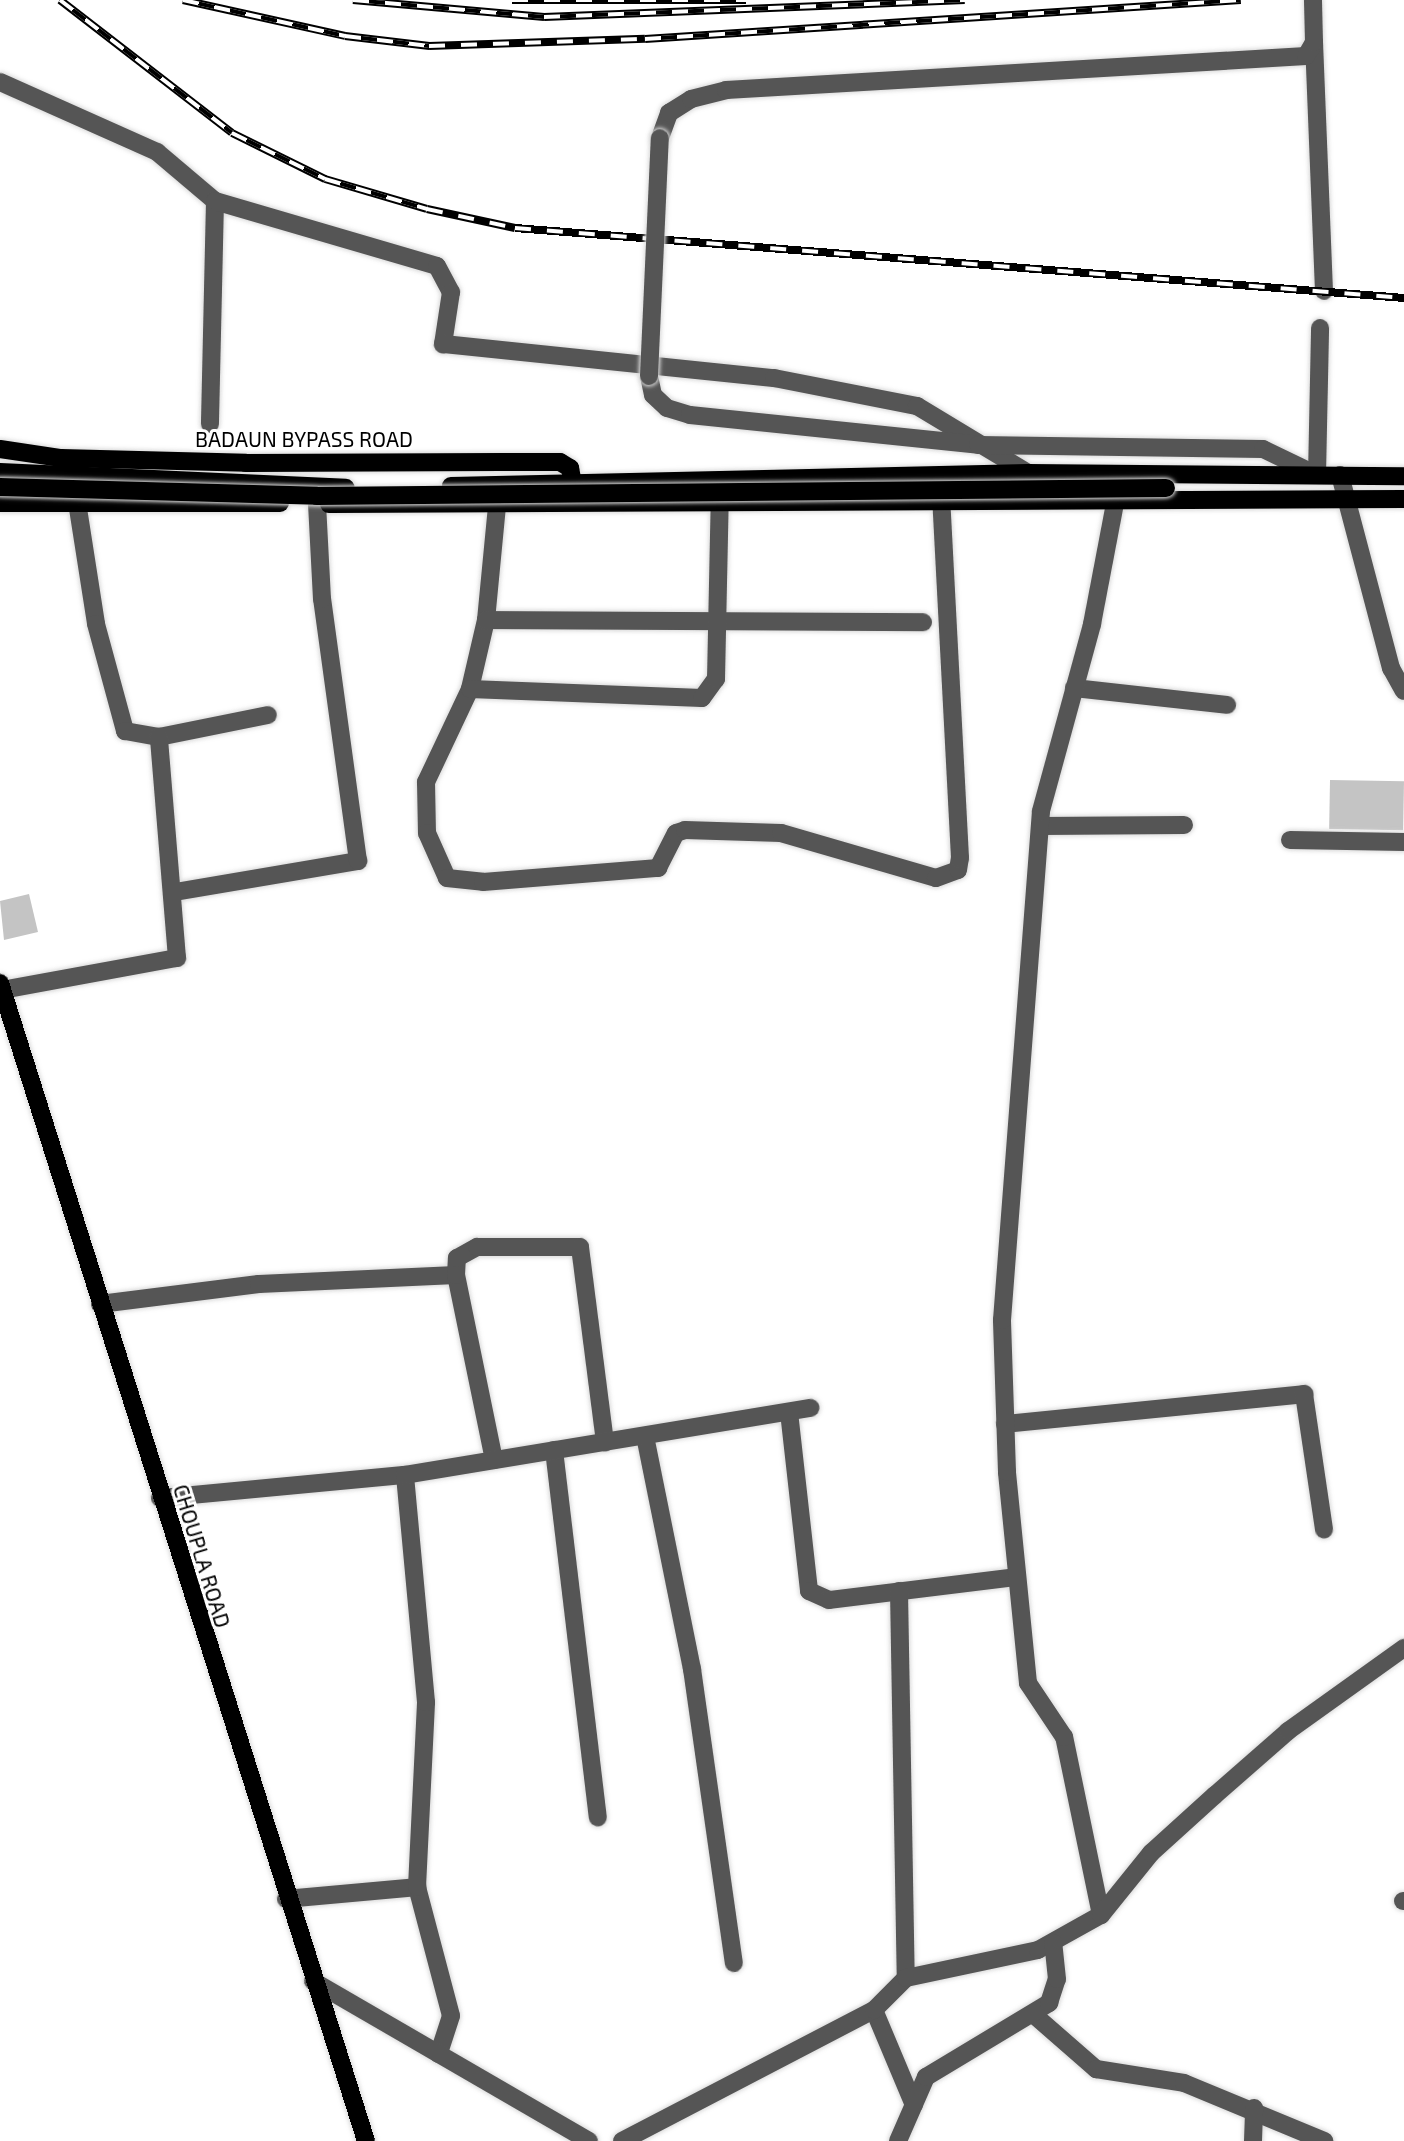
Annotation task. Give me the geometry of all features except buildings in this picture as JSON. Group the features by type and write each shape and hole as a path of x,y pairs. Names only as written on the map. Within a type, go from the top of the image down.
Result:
{"main road":[{"name":"BADAUN BYPASS ROAD","path":"0,449 61,458 246,463 560,462 570,468 576,504"},
{"path":"0,472 372,489 721,477 1028,473 1404,476"},
{"path":"1166,488 1317,475"},
{"path":"0,487 317,496 1166,488 1319,498"},
{"path":"0,503 497,506 941,499 1404,499"},
{"name":"CHOUPLA ROAD","path":"1,987 286,1899 366,2141"}],"street":[{"path":"1312,0 1324,291"},
{"path":"1314,41 1306,56 726,90 691,99 669,113 660,138 649,376 653,395 667,408 690,415 978,444 1263,449 1317,475 1320,328"},
{"path":"0,82 157,152 215,201 437,266 451,292 443,344 774,378 917,406 1028,473"},
{"path":"210,424 215,201"},
{"path":"1340,475 1391,668 1404,691"},
{"path":"470,690 702,698 716,679 721,477"},
{"path":"1101,1915 1064,1737 1028,1683 1005,1424 1002,1320 1040,826 1116,498"},
{"path":"497,506 486,620 470,690 426,782 427,833 447,878 473,883 658,868 676,833 685,830 781,834 922,877 947,877 960,858 941,499"},
{"path":"77,502 96,624 125,731 159,737 268,715"},
{"path":"175,892 358,861 322,599 317,504"},
{"path":"486,620 923,622"},
{"path":"1074,688 1227,705"},
{"path":"1,987 177,958 175,892 160,804 159,737"},
{"path":"1040,826 1184,825"},
{"path":"1290,840 1404,842"},
{"path":"494,1460 456,1275 457,1258 477,1247 580,1247 605,1442"},
{"path":"100,1304 259,1284 456,1275"},
{"path":"1005,1424 1304,1394 1324,1530"},
{"path":"160,1498 405,1475 811,1408"},
{"path":"789,1412 809,1591 829,1600 1017,1577"},
{"path":"645,1436 692,1669 734,1963"},
{"path":"554,1451 597,1818"},
{"path":"405,1475 426,1702 417,1887 451,2016 439,2054"},
{"path":"899,1591 906,1978"},
{"path":"622,2141 874,2010 906,1978 1053,1943 1101,1915 1151,1853 1215,1795 1288,1731 1404,1648"},
{"path":"286,1899 417,1887"},
{"path":"898,2141 926,2077 1049,2003 1057,1979 1053,1943"},
{"path":"313,1981 581,2139"},
{"path":"874,2010 914,2105"},
{"path":"1033,2014 1096,2069 1184,2082 1254,2108 1324,2141"},
{"path":"1253,2141 1254,2108"}],"railway":[{"path":"60,0 232,133 325,179 427,209 515,228 1404,298"},
{"path":"183,0 345,36 429,46 645,39 1241,0"},
{"path":"353,0 544,17 965,0"},
{"path":"512,0 746,0"}]}
